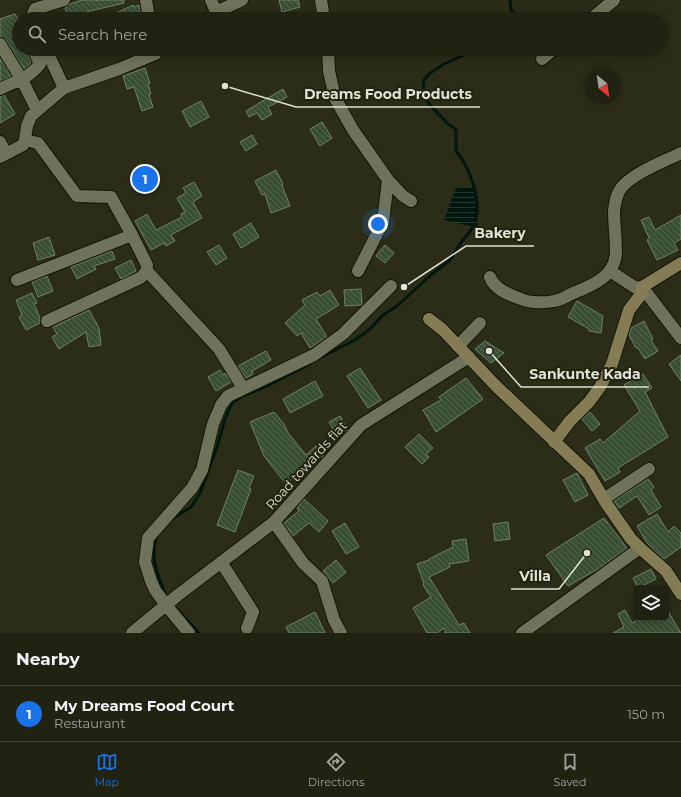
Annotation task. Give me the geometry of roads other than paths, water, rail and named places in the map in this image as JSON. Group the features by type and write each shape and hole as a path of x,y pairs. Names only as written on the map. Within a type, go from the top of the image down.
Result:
{"main road":[{"path":"554,442 570,421 590,402 600,387 612,364 629,310 642,293 642,287 681,263"},
{"path":"429,319 470,357 496,386 589,474 631,539 666,571 681,594"}],"street":[{"path":"34,12 40,7 64,0"},
{"path":"211,0 216,12 242,0"},
{"path":"321,0 323,12"},
{"path":"599,12 614,0"},
{"path":"149,1 149,12"},
{"path":"0,44 22,80 37,110"},
{"path":"0,89 22,80 35,70 40,64 36,56"},
{"path":"49,56 64,88"},
{"path":"0,142 3,155 23,145 28,122 31,116 64,88 119,69 147,56"},
{"path":"328,56 328,65 335,98 353,130 388,180 403,196 411,201"},
{"path":"542,59 546,56"},
{"path":"25,140 38,143 76,196 110,197 148,265 147,271 140,278 47,320"},
{"path":"490,277 492,283 499,288 523,300 549,302 555,301 601,280 610,271 616,253 614,214 615,201 619,191 629,180 653,166 681,153"},
{"path":"358,271 383,222 388,180"},
{"path":"17,280 132,235"},
{"path":"147,271 218,349 243,388"},
{"path":"610,271 636,288 642,287 681,338"},
{"path":"189,633 155,590 145,562 148,538 192,488 202,470 213,424 221,405 228,396 314,354 343,334 391,286"},
{"path":"458,346 480,323"},
{"name":"Road towards flat","path":"341,633 334,620 322,581 304,564 274,522 361,425 470,357"},
{"path":"604,499 649,469"},
{"path":"132,633 178,595 274,522"},
{"path":"522,633 640,548"},
{"path":"221,562 253,612 247,628"}],"waterway":[{"path":"510,0 513,12"},
{"path":"462,56 444,64 430,73 424,80 423,91 429,104 448,124 456,130 456,151 461,157 473,183 477,201 476,218"},
{"path":"318,359 355,340 370,329 383,315 397,306 432,274 450,260 475,224"},
{"path":"172,519 191,507 200,493 217,447 225,419 232,403 243,396 269,385 310,364"},
{"path":"158,534 155,542 154,557 157,572 165,594"},
{"path":"177,609 199,633"}],"place":[{"name":"Dreams Food Products","path":"225,86"},
{"name":"My Dreams Food Court","path":"145,179"},
{"name":"Bakery","path":"404,287"},
{"name":"Sankunte Kada","path":"489,351"},
{"name":"Villa","path":"587,553"}]}
